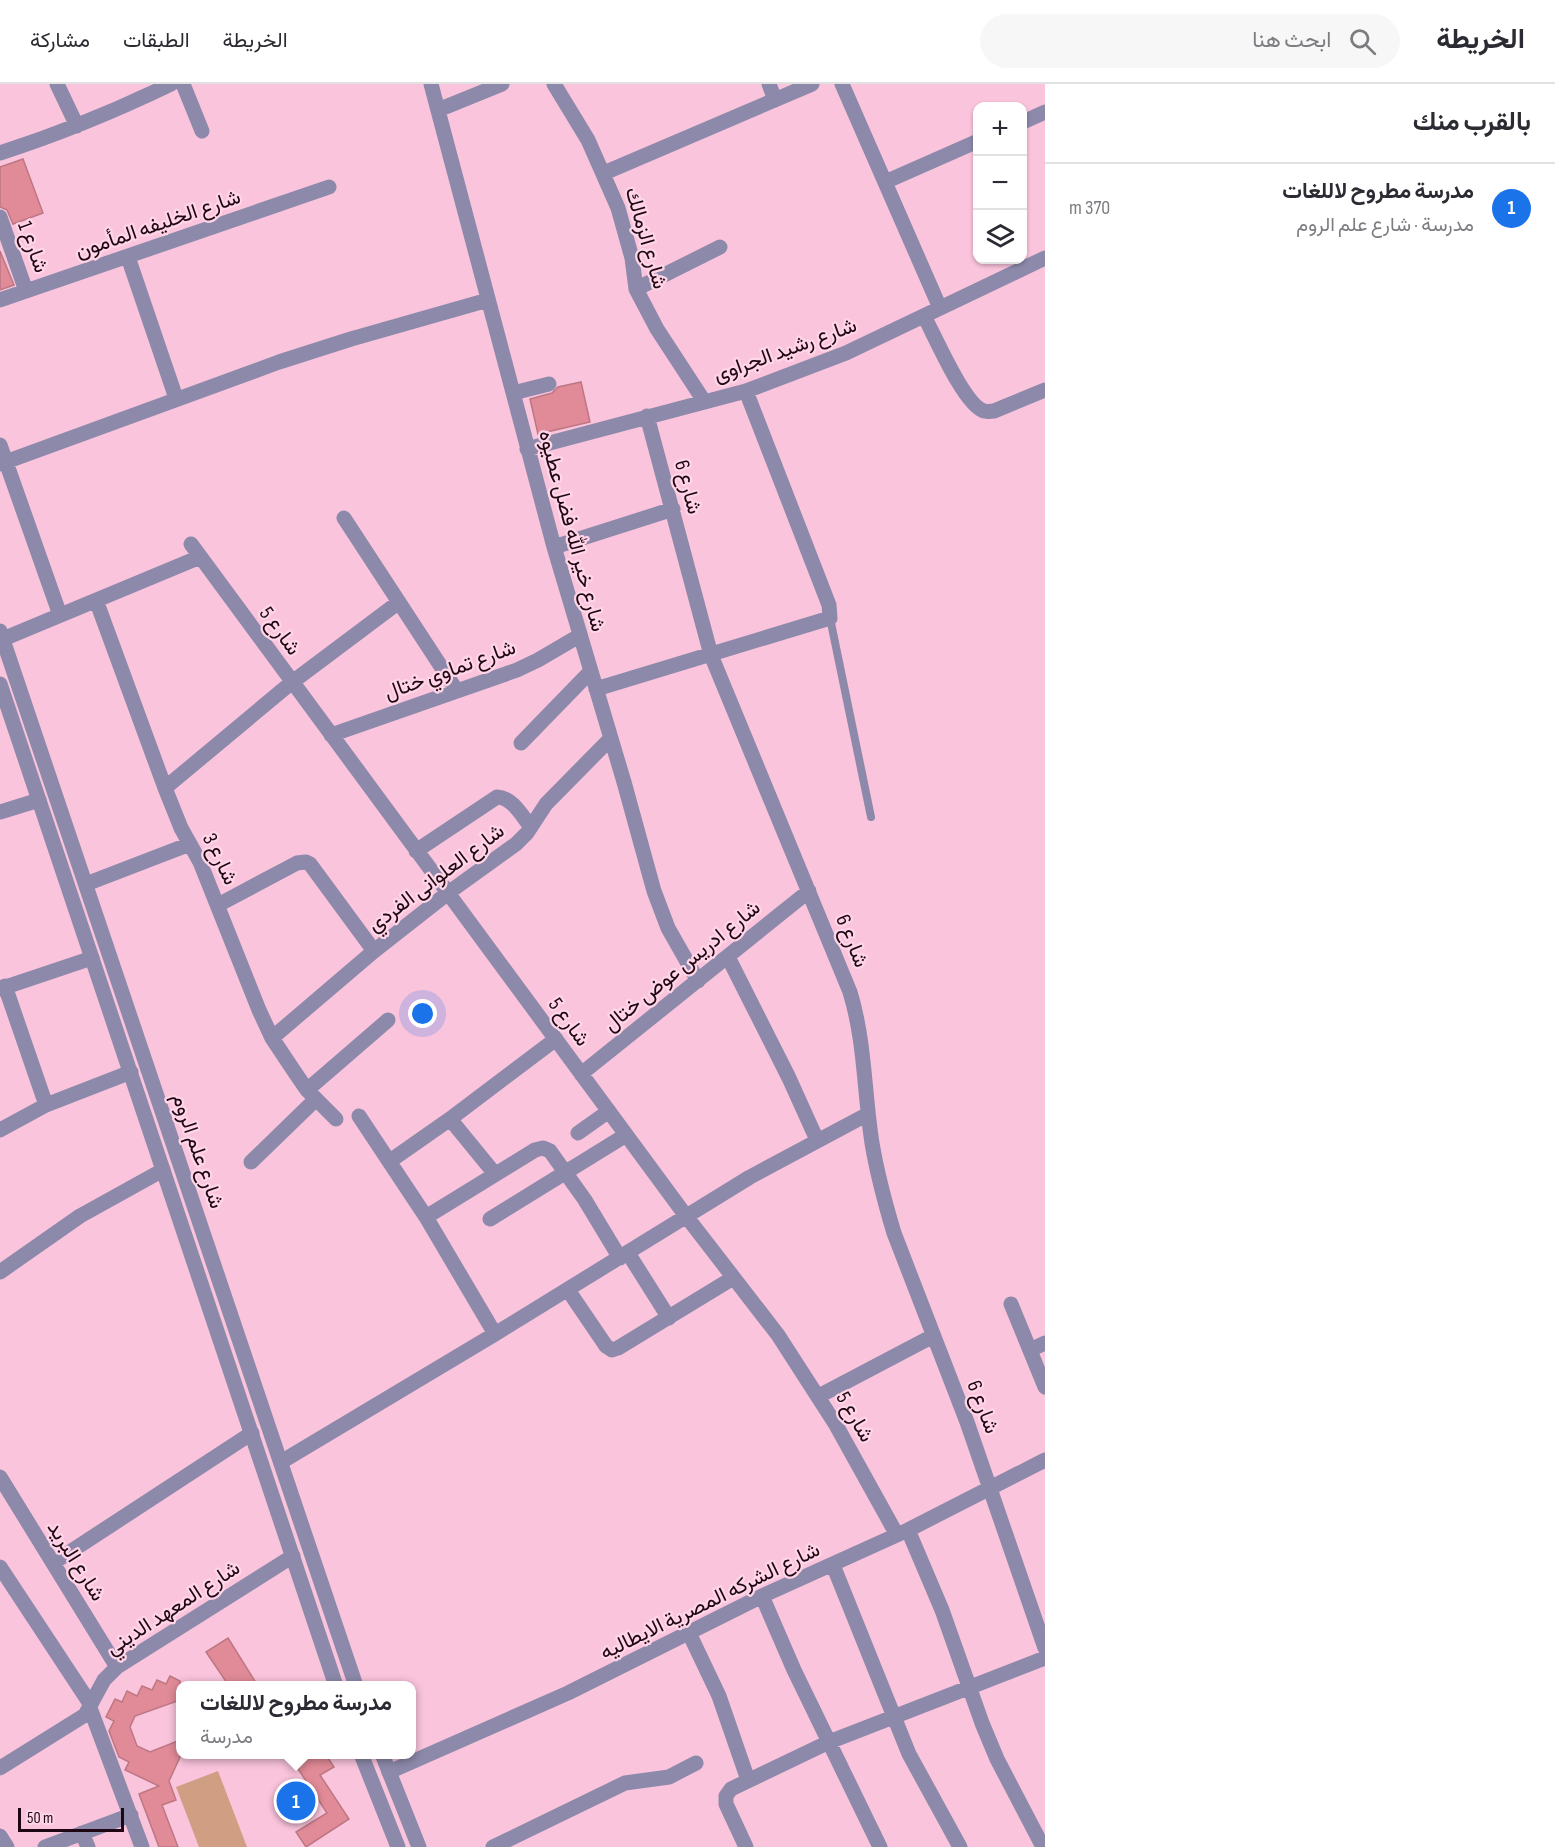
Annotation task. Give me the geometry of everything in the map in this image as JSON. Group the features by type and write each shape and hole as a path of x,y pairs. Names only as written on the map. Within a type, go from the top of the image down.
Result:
{"street":[{"path":"57,84 77,126"},
{"path":"0,153 117,110 171,84"},
{"path":"183,84 202,131"},
{"name":"شارع خير الله فضل عطيوه","path":"431,84 554,547 660,909 698,981"},
{"path":"438,110 502,84"},
{"name":"شارع الزمالك","path":"554,84 588,140 604,173 626,235 636,289 657,329 704,401"},
{"path":"769,84 775,100"},
{"path":"604,173 812,84"},
{"path":"842,84 940,308"},
{"path":"1027,120 1045,112"},
{"path":"885,182 973,143"},
{"name":"شارع الخليفه المأمون","path":"0,300 328,187"},
{"name":"شارع 1","path":"0,217 26,291"},
{"path":"636,289 720,247"},
{"path":"128,257 176,398"},
{"name":"شارع رشيد الجراوى","path":"528,449 746,391 846,353 1045,258"},
{"path":"3,463 176,398 330,345 488,300"},
{"path":"924,316 962,390 986,412 1045,390"},
{"path":"513,393 549,384"},
{"path":"596,689 830,618 829,605 746,391"},
{"name":"شارع 6","path":"647,416 711,655 809,891 855,1009 862,1046 868,1114 885,1204 991,1488"},
{"path":"0,445 3,463 60,615"},
{"path":"554,547 672,509"},
{"path":"344,518 457,691"},
{"name":"شارع 5","path":"191,544 291,683 686,1216 778,1335 819,1396 902,1532 942,1610 997,1759 1043,1847"},
{"path":"1,635 60,615 200,557"},
{"name":"شارع 3","path":"96,600 165,788 200,862 259,1010 273,1038 311,1094 336,1119"},
{"path":"165,788 291,683 399,602"},
{"name":"شارع علم الروم","path":"1,635 354,1681"},
{"name":"شارع تماوي ختال","path":"331,735 517,670 579,636"},
{"path":"521,743 590,672"},
{"name":"شارع علم الروم","path":"0,684 334,1681"},
{"name":"شارع العلوانى الفردي","path":"273,1038 374,951 516,844 546,804 611,738"},
{"path":"416,851 497,797 509,800 531,827"},
{"path":"0,812 39,800"},
{"path":"86,884 190,844"},
{"path":"218,905 297,863 306,862 310,864 374,951"},
{"name":"شارع ادريس عوض ختال","path":"581,1074 809,891"},
{"path":"728,957 789,1078 817,1140"},
{"path":"46,1105 2,987 92,958"},
{"path":"251,1162 311,1094 388,1020"},
{"path":"390,1161 556,1039"},
{"path":"0,1130 128,1066 143,1054"},
{"path":"578,1133 609,1111"},
{"path":"281,1462 568,1290 750,1177 868,1114"},
{"path":"359,1116 426,1217 495,1334"},
{"path":"450,1119 495,1174"},
{"path":"490,1219 627,1135"},
{"path":"426,1217 535,1150 543,1148 550,1151 669,1318"},
{"path":"0,1272 80,1216 163,1170"},
{"path":"568,1290 609,1349 618,1348 733,1278"},
{"path":"1011,1304 1045,1387"},
{"path":"819,1396 933,1336"},
{"path":"1030,1350 1045,1343"},
{"path":"53,1563 252,1433"},
{"name":"شارع الشركه المصرية الايطاليه","path":"389,1772 568,1693 762,1596 902,1532 1045,1460"},
{"name":"شارع البريد","path":"0,1477 117,1667"},
{"path":"991,1488 1045,1648"},
{"name":"شارع المعهد الديني","path":"0,1768 85,1715 104,1680 117,1667 294,1556"},
{"path":"833,1565 894,1716 926,1787 960,1847"},
{"path":"0,1567 91,1707 142,1847"},
{"path":"762,1596 880,1847"},
{"path":"689,1633 719,1696 748,1780"},
{"path":"746,1847 726,1804 728,1792 748,1780 829,1742 1045,1658"},
{"path":"363,1759 398,1847"},
{"path":"384,1759 419,1847"},
{"path":"494,1847 625,1783 669,1777 696,1763"},
{"path":"45,1847 85,1840 130,1815"},
{"path":"0,1836 7,1847"}],"lane":[{"path":"830,618 871,817"}],"shaded area":[{"path":"218,1771 247,1847 199,1847 176,1787"}],"building":[{"path":"23,159 43,213 13,224 7,210 0,207 0,167"},
{"path":"0,251 14,285 0,290"},
{"path":"581,382 590,422 538,434 530,399 552,393 558,387"},
{"path":"228,1638 255,1681 226,1681 206,1652"},
{"path":"170,1676 180,1681 176,1681 176,1701 135,1716 130,1727 137,1746 150,1752 176,1742 176,1759 179,1759 169,1781 176,1800 162,1805 178,1847 159,1847 139,1794 159,1786 125,1770 129,1762 119,1757 109,1731 114,1721 106,1717 115,1699 122,1702 127,1691 137,1696 142,1686 152,1690 157,1680 166,1684"},
{"path":"292,1759 329,1759 334,1767 320,1775 349,1819 306,1847 296,1832 327,1813"}],"place":[{"name":"مدرسة مطروح لاللغات","path":"296,1801"}]}
